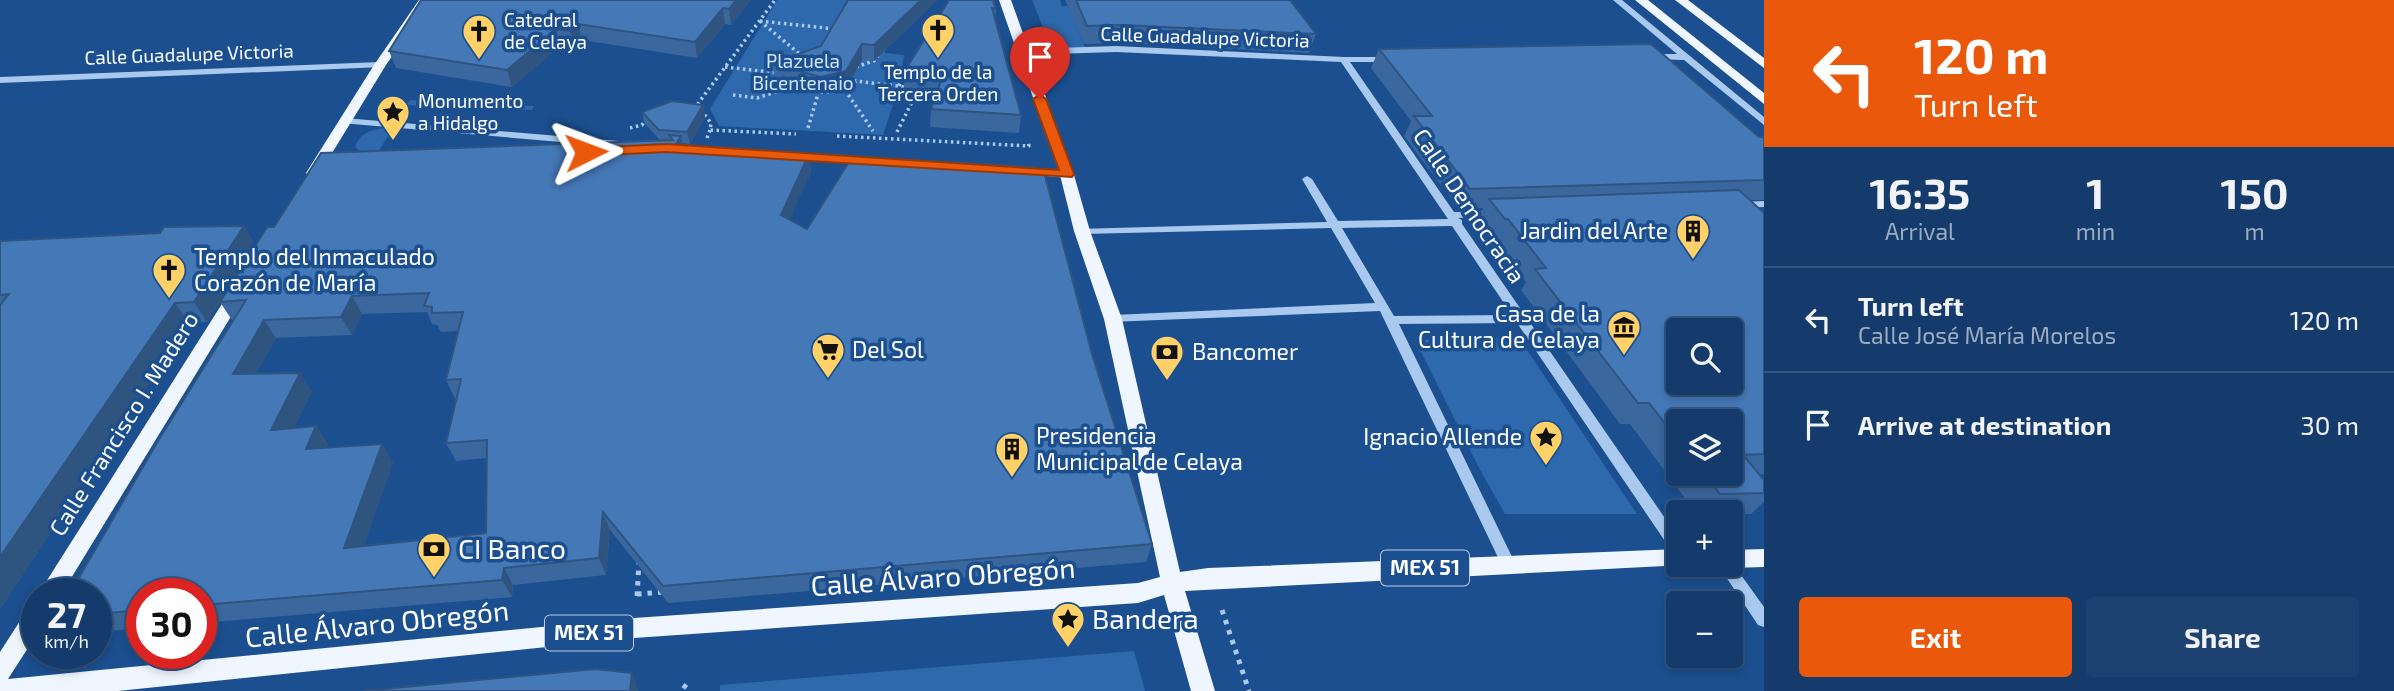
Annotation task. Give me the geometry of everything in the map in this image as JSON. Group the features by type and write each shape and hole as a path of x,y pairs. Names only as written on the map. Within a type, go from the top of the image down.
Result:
{"main road":[{"path":"302,190 323,166 344,121 425,0"},
{"path":"1005,0 1067,174 1082,232 1113,319 1172,583 1203,691"},
{"path":"1641,0 1764,100"},
{"path":"1681,0 1764,64"},
{"name":"Calle Francisco I. Madero","path":"59,578 250,273"},
{"name":"MEX 51","path":"1172,583 1208,578 1666,558"},
{"path":"1743,559 1764,558"},
{"name":"Calle Álvaro Obregón","path":"6,691 634,628 1138,593 1172,583"},
{"path":"0,672 21,639"}],"street":[{"path":"1618,0 1764,122"},
{"name":"Calle Guadalupe Victoria","path":"1022,52 1116,49 1344,60 1398,59"},
{"path":"1318,49 1324,59"},
{"path":"1643,57 1684,57"},
{"name":"Calle Democracia","path":"1344,60 1456,219 1518,318 1666,531"},
{"name":"Calle Guadalupe Victoria","path":"0,80 380,65"},
{"path":"344,121 628,147 586,152"},
{"path":"778,155 869,161"},
{"path":"1023,172 1067,174"},
{"path":"1307,179 1391,320 1509,565"},
{"path":"1724,205 1764,204"},
{"path":"1082,232 1456,219 1509,213"},
{"path":"1113,319 1381,307"},
{"path":"1391,320 1518,318"},
{"path":"1734,577 1764,620"}],"path":[{"path":"694,110 775,0"},
{"path":"760,21 836,30"},
{"path":"760,21 803,57"},
{"path":"851,69 876,60 881,48"},
{"path":"899,86 908,64"},
{"path":"726,67 785,74"},
{"path":"796,75 798,85"},
{"path":"733,95 757,98 798,85 818,94 845,90 856,81 905,87"},
{"path":"845,90 873,131"},
{"path":"897,132 917,92"},
{"path":"807,128 818,94"},
{"path":"685,109 701,110 711,123 707,138"},
{"path":"620,127 642,125 647,118 657,115"},
{"path":"709,130 807,135"},
{"path":"835,136 1029,146 1027,134"},
{"path":"634,628 639,553"},
{"path":"637,594 678,591"},
{"path":"1222,610 1249,691"},
{"path":"682,688 691,691"}],"green space":[{"name":"Plazuela Bicentenaio","path":"777,0 848,0 885,35 885,53 904,55 899,86 883,135 719,126 710,109"},
{"path":"1032,0 1060,0 1062,6 1068,6 1085,47 1051,48"},
{"path":"410,100 534,106 532,110 406,105"},
{"path":"394,127 376,155 364,154 355,147 366,133"},
{"path":"1519,337 1637,514 1505,514 1415,340"},
{"path":"1134,651 1145,691 720,691 720,685"}],"building":[{"path":"421,0 736,0 729,9 723,8 695,42 578,24 570,31 556,29 507,70 389,51"},
{"path":"848,0 921,0 874,45 862,44 846,71 820,77 773,63 821,46"},
{"path":"949,0 993,0 996,9 992,8 1021,115 931,109 942,78 904,72"},
{"path":"1076,0 1290,0 1316,34 1120,25 1087,26"},
{"path":"1651,44 1759,137 1764,137 1764,180 1470,189 1414,116 1432,116 1379,49"},
{"path":"672,101 703,105 687,132 659,130 642,112"},
{"path":"669,135 681,136 676,144 809,154 781,215 807,229 852,157 1034,167 1044,172 1092,354 1152,544 663,586 603,512 599,558 504,568 502,580 217,604 217,578 126,578 126,611 112,613 112,578 79,578 158,441 246,300 220,302 267,227 274,227 321,153 673,140","holes":["429,293 424,306 432,307 432,313 463,312 446,380 461,379 446,443 487,440 486,533 344,548 382,444 306,449 316,426 271,430 300,373 233,374 264,320 341,317 352,296"]},
{"path":"1739,190 1764,213 1764,454 1743,455 1743,409 1666,409 1666,425 1649,403 1638,403 1535,269 1546,268 1508,219 1505,219 1489,199"},
{"path":"244,226 194,302 175,303 0,557 0,305 9,294 0,295 0,241 160,233 164,227"},
{"path":"1743,455 1764,480 1764,493 1720,494 1714,486 1743,486"},
{"path":"596,669 632,673 630,691 363,691"}],"place":[{"name":"Templo de la Tercera Orden","path":"938,60"},
{"name":"Catedral de Celaya","path":"479,61"},
{"name":"Monumento a Hidalgo","path":"393,142"},
{"name":"Jardin del Arte","path":"1693,261"},
{"name":"Templo del Inmaculado Corazón de María","path":"169,300"},
{"name":"Casa de la Cultura de Celaya","path":"1624,357"},
{"name":"Del Sol","path":"828,380"},
{"name":"Bancomer","path":"1167,382"},
{"name":"Ignacio Allende","path":"1546,467"},
{"name":"Presidencia Municipal de Celaya","path":"1012,479"},
{"name":"CI Banco","path":"434,579"},
{"name":"Bandera","path":"1068,649"}],"route":[{"path":"586,152 666,148 1067,174 1040,99"}]}
